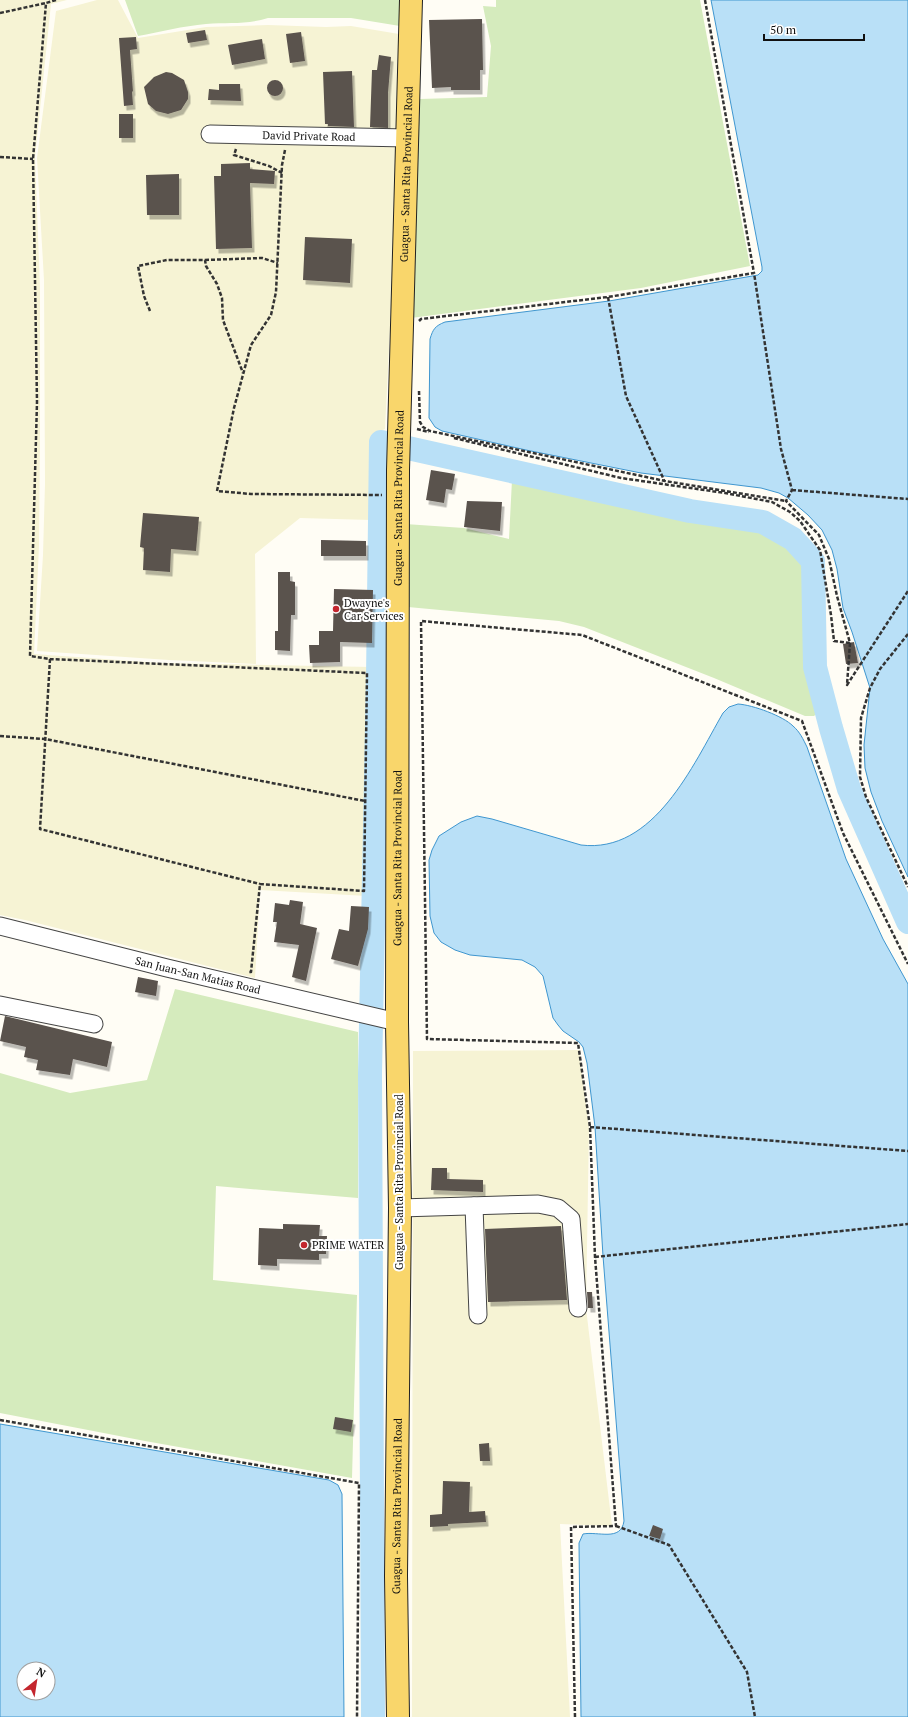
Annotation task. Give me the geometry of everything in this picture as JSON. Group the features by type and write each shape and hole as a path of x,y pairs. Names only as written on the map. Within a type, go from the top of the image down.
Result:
{"main road":[{"name":"Guagua - Santa Rita Provincial Road","path":"398,1717 396,1576 400,1208 390,1020 398,470 411,0"}],"street":[{"name":"David Private Road","path":"210,134 408,138"},
{"name":"San Juan-San Matias Road","path":"0,926 167,968 390,1020"},
{"path":"0,1005 94,1024"},
{"path":"400,1208 538,1204 558,1208 571,1219 578,1308"},
{"path":"474,1206 478,1315"}],"path":[{"path":"0,13 56,0"},
{"path":"705,0 754,273 781,449 792,490 786,501"},
{"path":"46,3 33,158 36,402 30,656 50,659 367,673 364,891 260,884 40,829 50,659"},
{"path":"237,144 234,155 269,166 282,173"},
{"path":"281,145 285,149 282,173 276,292 271,315 251,345 234,408 217,491 251,494 398,495"},
{"path":"0,157 33,158"},
{"path":"150,311 144,296 138,266 167,260 262,258 278,263"},
{"path":"205,260 206,266 217,284 222,298 224,320 243,374"},
{"path":"417,326 420,319 608,297 754,273"},
{"path":"608,297 626,396 665,481"},
{"path":"419,390 420,422 423,427 430,431 665,481 786,501 819,535 829,559 837,596 850,642 847,685 861,660 908,591"},
{"path":"399,431 621,478 725,493 772,502 790,512 800,521 820,550 834,641 850,642"},
{"path":"792,490 908,499"},
{"path":"616,1526 595,1257 590,1127 578,1043 427,1039 421,621 582,635 802,721 843,833 908,964"},
{"path":"908,634 880,669 870,688 861,718 860,777 866,797 908,887"},
{"path":"0,736 45,739 365,800"},
{"path":"243,970 250,972 260,884"},
{"path":"590,1127 908,1151"},
{"path":"595,1257 908,1224"},
{"path":"0,1420 359,1484 357,1717"},
{"path":"575,1717 571,1527 616,1526 669,1545 747,1672 755,1717"}],"shaded area":[{"path":"0,0 67,0 51,4 35,157 40,288 40,440 39,546 34,654 160,663 371,667 367,896 260,890 255,978 0,915"},
{"path":"97,0 118,0 138,38 206,27 268,25 326,27 351,26 399,34 399,149 385,429 376,433 371,520 300,518 255,554 256,664 37,651 43,555 45,484 44,280 37,158 56,11"},
{"path":"579,1050 589,1128 586,1308 612,1526 560,1524 570,1717 412,1717 413,1051"}],"green space":[{"path":"125,0 401,0 400,26 351,18 268,18 245,22 197,25 138,36"},
{"path":"496,0 700,0 750,266 641,288 411,318 420,99 487,97 491,46 483,6 496,7"},
{"path":"512,480 663,510 759,526 789,543 808,564 808,614 811,672 819,711 814,716 805,716 714,678 584,627 559,621 408,607 405,524 464,528 509,539"},
{"path":"175,989 358,1032 358,1198 216,1186 213,1280 357,1295 352,1478 145,1441 0,1413 0,1073 70,1093 147,1080"}],"water":[{"path":"711,0 908,0 908,877 882,821 871,792 865,768 864,745 870,688 843,608 837,569 832,550 822,530 808,515 788,498 779,493 761,488 641,473 526,450 442,431 435,427 429,418 430,339 435,328 442,323 609,301 758,275 762,271"},
{"path":"738,704 759,709 782,718 798,731 807,747 846,859 883,939 908,984 908,1717 581,1717 579,1543 583,1534 614,1534 622,1527 624,1521 603,1256 595,1127 587,1063 583,1047 579,1042 563,1031 553,1018 543,976 535,967 522,960 470,955 455,950 441,942 434,933 430,916 429,860 439,836 461,822 477,816 581,845 607,844 630,835 650,821 668,802 684,780 723,713 729,707"},
{"path":"0,1424 329,1480 338,1485 342,1494 344,1717 0,1717"}],"building":[{"path":"482,19 483,70 480,70 480,90 451,90 451,87 432,88 429,20"},
{"path":"205,30 207,40 188,43 186,33"},
{"path":"301,32 305,61 290,63 286,34"},
{"path":"136,37 137,49 130,50 133,105 124,106 119,38"},
{"path":"262,39 265,59 232,65 228,45"},
{"path":"379,55 391,57 388,93 388,128 370,127 372,70 377,70"},
{"path":"352,71 354,127 328,126 328,124 325,124 323,72"},
{"path":"166,72 172,73 184,80 188,92 188,99 181,110 168,114 156,111 148,104 144,87 154,77"},
{"path":"272,80 278,80 283,85 281,94 278,96 272,96 267,91 267,85"},
{"path":"219,84 240,84 241,101 208,100 209,89 219,90"},
{"path":"119,114 133,114 133,138 119,138"},
{"path":"250,163 250,169 275,171 274,184 250,183 252,248 216,249 214,176 221,176 221,164"},
{"path":"179,174 179,215 147,215 146,175"},
{"path":"305,237 352,239 350,283 303,280"},
{"path":"431,470 455,474 452,490 446,489 444,503 426,500"},
{"path":"467,501 502,502 500,531 464,527"},
{"path":"143,513 199,517 196,551 171,549 170,572 143,570 144,548 140,547"},
{"path":"321,540 366,541 366,556 321,556"},
{"path":"278,572 290,572 290,581 295,582 295,615 291,615 290,651 275,650 275,631 278,631"},
{"path":"334,589 373,590 372,643 340,642 340,662 310,663 309,645 319,645 319,631 333,631"},
{"path":"854,642 858,663 846,664 843,644"},
{"path":"290,900 303,902 300,924 317,928 306,981 292,977 299,945 274,942 277,922 273,922 275,903 289,905"},
{"path":"351,906 369,907 368,929 358,966 331,959 339,929 349,931"},
{"path":"138,977 158,981 156,996 135,992"},
{"path":"5,1016 112,1042 107,1067 73,1059 70,1075 36,1070 38,1060 24,1057 26,1047 0,1041"},
{"path":"432,1168 447,1168 447,1179 483,1180 483,1192 431,1190"},
{"name":"PRIME WATER","path":"283,1224 320,1225 319,1236 327,1236 326,1254 319,1254 319,1260 277,1259 277,1266 258,1265 259,1228 283,1229"},
{"path":"561,1226 567,1300 488,1302 485,1229"},
{"path":"587,1292 592,1292 593,1308 588,1308"},
{"path":"335,1417 353,1420 351,1432 333,1429"},
{"path":"489,1443 490,1461 480,1461 479,1444"},
{"path":"443,1481 470,1482 469,1512 485,1511 486,1522 448,1524 448,1526 430,1527 430,1515 442,1514"},
{"path":"653,1525 663,1529 660,1539 649,1536"}],"waterway":[{"path":"373,1717 370,1074 381,442 690,511 763,522 793,539 813,561 815,667 849,789 908,922"}],"place":[{"name":"Dwayne's Car Services","path":"336,609"},
{"name":"PRIME WATER","path":"304,1245"}]}
